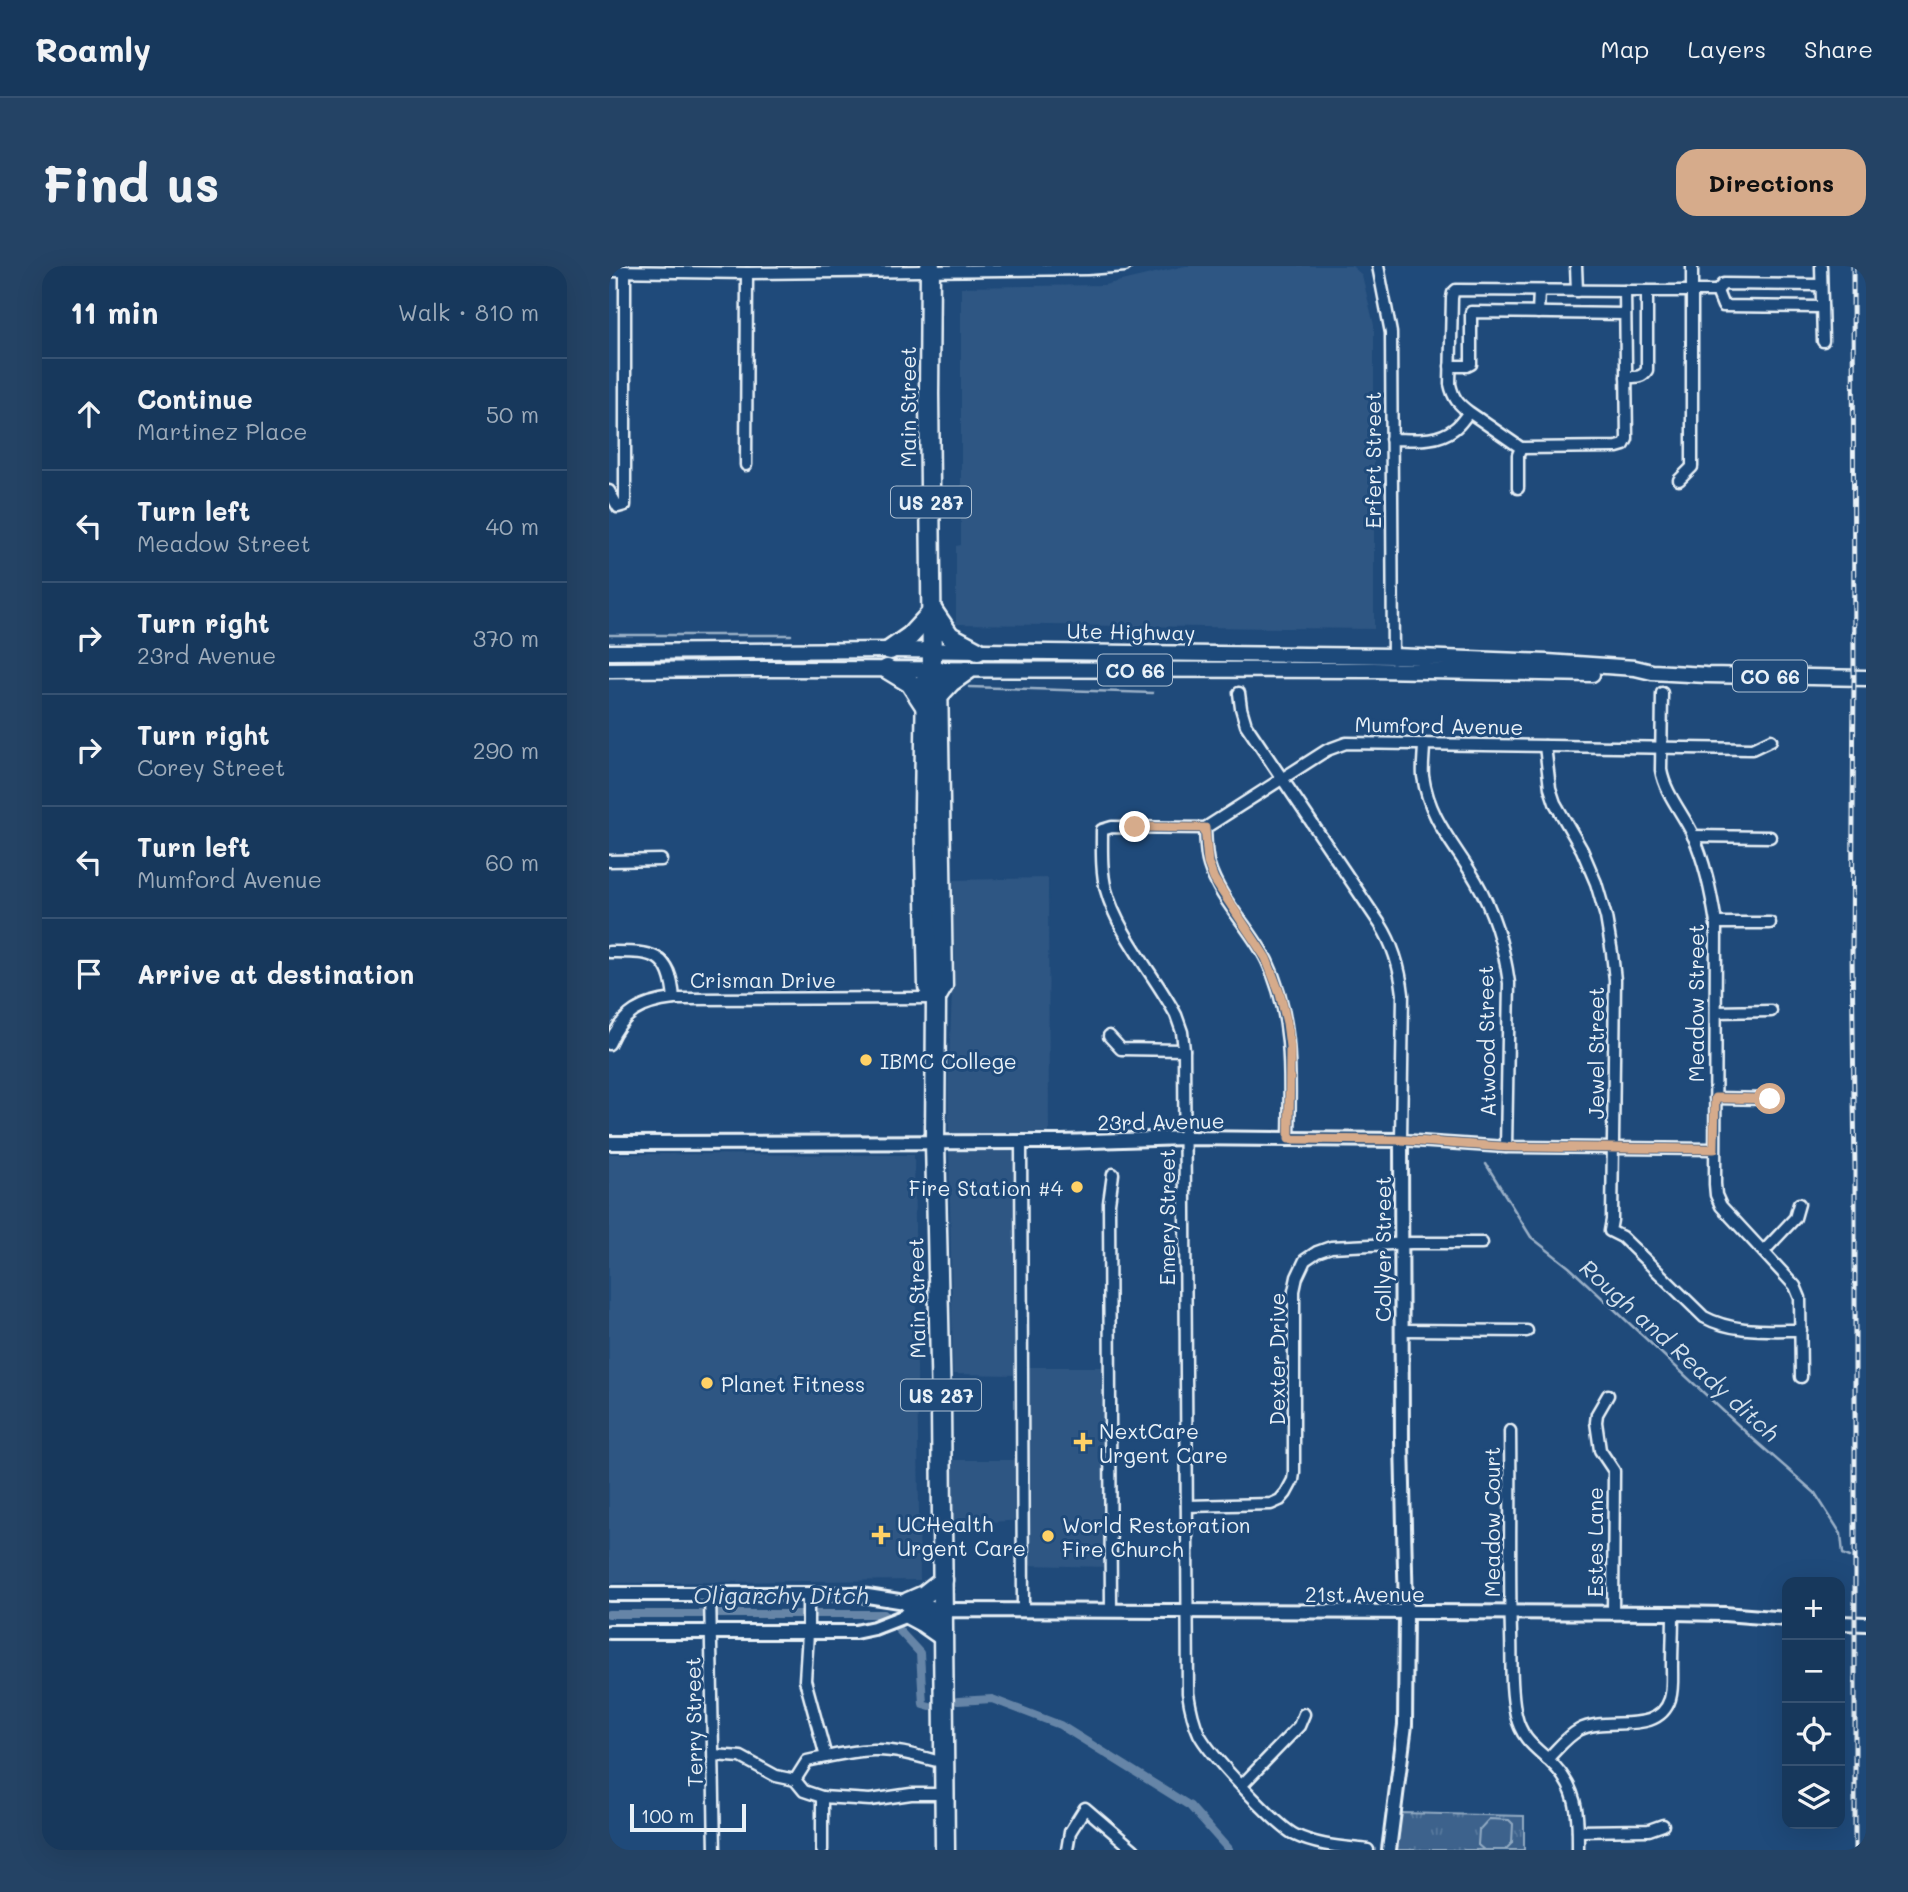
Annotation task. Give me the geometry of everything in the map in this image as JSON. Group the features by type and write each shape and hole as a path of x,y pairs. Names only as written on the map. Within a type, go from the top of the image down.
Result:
{"highway":[{"name":"Main Street","path":"930,268 929,394 933,611 932,660 926,678 932,700 924,808 928,987 936,998 935,1142 941,1406 945,1850"},
{"path":"890,650 910,635 933,611 950,636 978,651"},
{"path":"887,669 932,700 968,670"},
{"path":"899,1615 943,1580"},
{"path":"899,1615 922,1622 942,1636"}],"main road":[{"name":"Ute Highway","path":"609,652 890,650 968,670 1393,663 1480,659 1623,667 1652,672 1866,678"},
{"name":"Ute Highway","path":"609,670 887,669 978,651 1393,663"}],"street":[{"path":"609,271 747,273 930,268 1088,269 1125,266"},
{"name":"Erfert Street","path":"1378,266 1391,333 1393,663"},
{"path":"1576,266 1577,291"},
{"path":"1679,480 1692,467 1692,266"},
{"path":"1821,266 1823,341"},
{"path":"609,491 618,507 625,505 625,271"},
{"path":"747,273 747,465"},
{"path":"1625,292 1627,439 1624,445 1521,448 1462,407 1453,396 1450,366 1453,293 1456,290 1717,291 1723,284 1821,285"},
{"path":"1538,313 1539,291"},
{"path":"1626,377 1639,377 1647,370 1647,291"},
{"path":"1717,291 1723,306 1822,307"},
{"path":"1452,312 1625,314"},
{"path":"1450,366 1471,364 1471,312"},
{"path":"1391,439 1432,439 1443,436 1455,429 1469,412"},
{"path":"1518,488 1518,455 1521,448"},
{"name":"Collyer Street","path":"1239,693 1246,725 1380,924 1393,949 1401,976 1405,1725 1389,1850"},
{"name":"Meadow Street","path":"1662,693 1663,781 1693,836 1706,874 1716,923 1716,1195 1721,1206 1795,1286 1800,1298 1801,1377"},
{"name":"Mumford Avenue","path":"1205,828 1327,750 1346,743 1752,748 1771,740"},
{"name":"Atwood Street","path":"1424,744 1423,775 1431,807 1483,894 1496,925 1505,958 1509,983 1506,1147"},
{"name":"Jewel Street","path":"1545,746 1550,788 1596,883 1606,917 1612,953 1615,979 1614,1148 1610,1231 1622,1237 1704,1317 1717,1324 1731,1328 1801,1331"},
{"name":"Emery Street","path":"1205,828 1112,827 1102,830 1103,875 1115,914 1176,1014 1184,1051 1188,1693 1199,1734 1207,1747 1288,1831 1313,1843 1368,1850"},
{"path":"1205,828 1208,863 1214,879 1266,958 1280,994 1290,1047 1289,1139"},
{"path":"1693,836 1770,836"},
{"path":"609,861 661,860"},
{"path":"1716,923 1770,923"},
{"path":"609,952 645,952 656,957 668,969 674,999"},
{"name":"Crisman Drive","path":"609,1044 620,1025 632,1012 656,1001 936,998"},
{"path":"1716,1012 1771,1012"},
{"path":"1109,1036 1121,1049 1184,1051"},
{"path":"1715,1098 1770,1099"},
{"name":"23rd Avenue","path":"609,1143 1289,1139 1401,1140 1547,1152 1614,1148 1714,1149"},
{"path":"1021,1142 1023,1611"},
{"path":"1111,1611 1109,1203 1113,1174"},
{"path":"1764,1251 1795,1218 1799,1204"},
{"name":"Dexter Drive","path":"1187,1506 1271,1504 1280,1500 1293,1480 1294,1291 1297,1276 1305,1260 1331,1247 1482,1244"},
{"path":"1402,1330 1527,1331"},
{"name":"Estes Lane","path":"1608,1395 1597,1414 1596,1422 1600,1450 1614,1471 1613,1613"},
{"name":"Meadow Court","path":"1510,1431 1511,1612 1516,1717 1532,1746 1562,1774 1573,1794 1577,1811 1579,1850"},
{"name":"21st Avenue","path":"609,1594 711,1600 808,1600 855,1594 899,1615"},
{"name":"Terry Street","path":"711,1600 715,1850"},
{"path":"808,1600 805,1680 826,1756"},
{"name":"21st Avenue","path":"609,1632 808,1626 855,1632 899,1615 943,1610 1673,1613 1782,1619"},
{"path":"1547,1759 1580,1729 1646,1721 1665,1710 1672,1691 1673,1613"},
{"path":"1845,1623 1864,1624"},
{"path":"1242,1785 1299,1726 1304,1714"},
{"path":"795,1780 807,1761 875,1750 944,1763"},
{"path":"714,1755 741,1756 776,1776 795,1780 804,1791 823,1797 870,1800 916,1794 944,1794"},
{"path":"822,1850 823,1797"},
{"path":"1067,1850 1072,1826 1085,1808 1133,1850"},
{"path":"1578,1831 1649,1830 1663,1825"}],"shaded area":[{"path":"1185,266 1352,266 1362,275 1374,325 1374,629 956,624 956,546 961,545 961,287 1104,285"},
{"path":"1048,878 1049,1134 1026,1135 1026,1367 1106,1367 1108,1567 1026,1565 1027,1520 952,1524 952,1460 1017,1460 1016,1375 953,1374 948,1084 952,993 955,987 953,880"},
{"path":"609,1154 914,1155 920,1580 609,1583"}],"green space":[{"path":"1401,1813 1524,1816 1524,1850 1395,1850"},
{"path":"1489,1819 1509,1820 1513,1824 1512,1843 1505,1850 1484,1850 1478,1845 1479,1830"}],"waterway":[{"name":"Rough and Ready ditch","path":"609,635 791,635"},
{"name":"Rough and Ready ditch","path":"969,687 1153,693"},
{"name":"Rough and Ready ditch","path":"1486,1164 1531,1237 1569,1267 1815,1493 1841,1534 1843,1554 1850,1557"},
{"name":"Oligarchy Ditch","path":"609,1614 884,1614 920,1653 923,1704 930,1706"},
{"name":"Oligarchy Ditch","path":"958,1701 992,1699 1060,1725 1190,1806 1229,1850"}],"railway":[{"path":"1853,266 1855,1850"}],"place":[{"name":"IBMC College","path":"866,1060"},
{"name":"Fire Station #4","path":"1077,1187"},
{"name":"Planet Fitness","path":"707,1383"},
{"name":"NextCare Urgent Care","path":"1083,1442"},
{"name":"UCHealth Urgent Care","path":"881,1535"},
{"name":"World Restoration Fire Church","path":"1048,1536"}],"route":[{"path":"1135,827 1205,828 1208,863 1214,879 1266,958 1280,994 1290,1047 1289,1139 1401,1140 1506,1147 1714,1149 1715,1098 1770,1099"}]}
